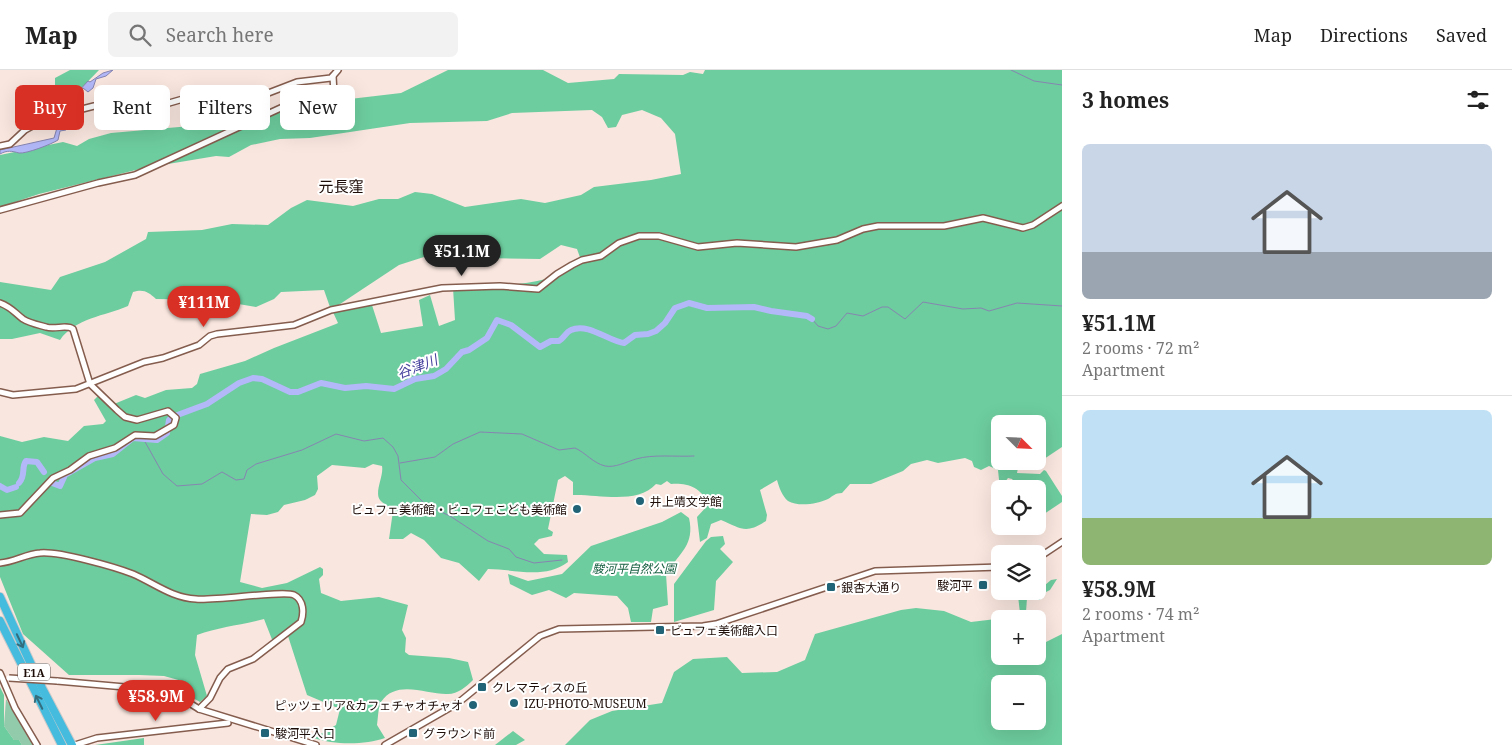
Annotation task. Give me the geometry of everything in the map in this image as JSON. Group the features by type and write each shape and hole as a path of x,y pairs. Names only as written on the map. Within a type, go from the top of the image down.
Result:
{"highway":[{"name":"E1A","path":"0,597 38,679 73,745"},
{"name":"E1A","path":"0,621 62,745"}],"street":[{"path":"0,146 10,144 36,123 60,114 98,105 131,114 182,99 258,97 297,82 322,80 333,76 338,70"},
{"path":"0,210 98,183 135,176 285,106 331,98 334,94 333,76"},
{"path":"0,392 13,394 76,389 136,364 163,358 200,345 210,336 217,334 294,325 331,310 442,288 500,286 538,290 557,274 572,265 582,260 601,256 630,238 659,236 698,247 737,243 796,247 837,240 874,227 944,226 983,218 1023,228 1033,226 1062,206"},
{"path":"0,303 12,308 26,321 51,328 69,327 73,329 90,384 126,417 137,420 168,411 174,414 175,422 155,436 134,435 116,448 89,456 70,470 54,478 27,508 20,513 0,515"},
{"path":"1046,553 1062,542"},
{"path":"0,563 44,552 112,566 146,580 165,591 189,599 222,599 287,593 298,597 303,606 301,622 253,659 228,669 220,678 213,694 199,709"},
{"path":"385,745 396,743 458,703 532,641 559,630 709,625 875,571 991,567"},
{"path":"0,676 170,691 199,709 316,745"},
{"path":"0,676 15,708 38,745"},
{"path":"73,745 88,740 228,723"}],"green space":[{"path":"70,70 99,70 84,85 55,85 55,78"},
{"path":"448,70 543,70 568,83 614,79 619,74 683,75 690,72 703,74 705,70 1062,70 1062,447 1046,458 1046,415 991,415 991,467 981,470 974,467 972,461 965,458 938,463 927,460 911,464 903,471 871,484 850,484 842,493 836,494 824,501 802,504 788,501 782,494 777,480 760,490 767,515 766,521 753,528 743,529 721,520 711,524 707,538 700,542 697,517 709,504 702,494 693,487 683,484 671,484 667,481 661,485 656,484 639,494 628,496 573,495 573,482 565,476 558,480 548,529 553,532 552,536 539,539 534,544 544,554 567,555 568,562 549,571 539,572 488,569 479,581 459,563 441,558 424,540 411,533 403,539 389,539 393,511 378,497 382,466 373,464 365,468 332,465 317,476 318,489 315,495 305,500 284,505 278,512 267,515 251,514 240,582 262,588 287,583 320,567 323,569 323,575 319,579 321,593 341,601 379,597 408,605 402,630 406,638 405,652 409,655 449,658 468,662 473,680 464,688 450,694 403,689 387,695 380,704 377,725 385,738 368,742 349,743 331,742 314,738 336,725 340,709 307,695 288,636 273,642 264,619 197,635 195,655 207,696 200,702 184,693 182,681 164,676 69,675 23,634 0,577 0,436 22,442 44,437 68,441 84,426 103,424 106,421 94,400 98,396 114,404 136,395 145,398 166,390 192,388 197,384 200,374 245,361 338,323 332,310 371,302 381,333 423,326 419,300 430,295 439,326 455,320 453,288 520,284 536,281 568,271 582,263 577,249 561,245 540,259 483,258 460,265 427,256 399,265 331,310 324,290 281,292 274,299 256,307 215,300 156,299 146,292 137,291 133,292 128,306 82,322 66,333 60,340 40,333 12,339 0,339 0,282 51,290 60,277 105,262 146,239 148,232 202,230 232,224 268,225 291,208 307,200 353,206 379,199 398,199 415,192 432,194 465,207 521,199 545,203 581,195 594,187 651,180 681,174 675,134 661,118 642,110 622,115 616,127 608,128 602,117 592,110 512,113 487,121 410,123 310,138 280,139 251,145 229,157 216,156 144,168 39,194 0,207 0,155 63,142 77,146 89,139 111,133 170,130 170,128 180,127 180,130 270,130 270,108 280,107 280,130 355,130 355,98 401,93"},
{"path":"998,470 1018,470 1017,473 1040,474 1044,470 1062,496 1062,502 1046,513 1046,480 1013,480 1008,478 1006,480 999,480"},
{"name":"駿河平自然公園","path":"681,512 689,518 690,535 685,548 666,574 668,605 653,609 651,622 631,622 628,608 617,596 574,593 566,598 549,590 532,595 510,584 508,574 528,581 562,574 591,546 662,522"},
{"path":"723,536 725,544 720,549 733,562 716,581 714,610 674,622 674,584 706,541 711,537"},
{"path":"1057,579 1050,590 1046,592 1046,584 1051,580"},
{"path":"1018,600 1027,600 1026,610 1020,610"},
{"path":"916,608 944,611 971,622 991,620 991,665 1046,665 1046,642 1062,634 1062,745 565,745 590,720 612,711 662,703 674,672 693,659 727,657 742,673 777,672 805,660 815,634 901,610"},
{"path":"0,687 4,695 4,726 14,740 19,740 22,745 0,745"},
{"path":"6,699 34,745 22,745 19,740 14,740 4,726"},
{"path":"513,731 525,740 516,745 495,745"},
{"path":"144,738 144,745 95,745"}],"water":[{"path":"113,70 106,76 96,79 93,88 88,92 84,89 84,85 88,81 90,82 103,73"},
{"path":"56,130 66,130 60,131 58,140 45,146 27,152 7,151 0,154 0,150 54,138"}],"waterway":[{"path":"1011,70 1034,81 1062,85"},
{"path":"812,319 818,326 828,329 836,326 847,313 863,316 882,307 888,307 905,319 923,302 963,309 981,308 989,311 1017,303 1062,306"},
{"name":"谷津川","path":"52,483 60,486 65,475 95,458 113,454 133,438 157,440 167,433 169,420 172,417 207,404 239,383 253,378 262,379 290,392 298,392 321,383 345,388 366,386 394,389 415,379 434,376 446,369 462,352 469,350 487,338 497,320 511,325 540,347 551,341 559,341 569,331 578,328 592,330 624,343 635,335 656,331 665,323 675,308 689,303 707,308 754,307 807,316 812,319"},
{"path":"400,463 435,457 453,444 480,432 522,434 559,450 575,448 597,463 605,466 650,457 694,456"},
{"path":"144,440 163,474 177,486 202,484 222,472 236,480 244,479 247,470 256,464 302,450 336,434 364,441 383,438 393,447 398,456 401,480 426,505 450,516 488,541 509,549 516,557 534,563 562,560"},
{"name":"谷津川","path":"19,483 26,461 37,462 44,472"},
{"name":"谷津川","path":"0,486 7,490 16,487"}],"place":[{"name":"井上靖文学館","path":"640,501"},
{"name":"ビュフェ美術館・ビュフェこども美術館","path":"577,509"},
{"name":"駿河平","path":"983,585"},
{"name":"銀杏大通り","path":"831,587"},
{"name":"ビュフェ美術館入口","path":"660,630"},
{"name":"クレマティスの丘","path":"482,687"},
{"name":"IZU-PHOTO-MUSEUM","path":"514,703"},
{"name":"ピッツェリア&カフェチャオチャオ","path":"473,705"},
{"name":"駿河平入口","path":"265,733"},
{"name":"グラウンド前","path":"413,733"}],"district":[{"name":"元長窪","path":"341,186"}]}
